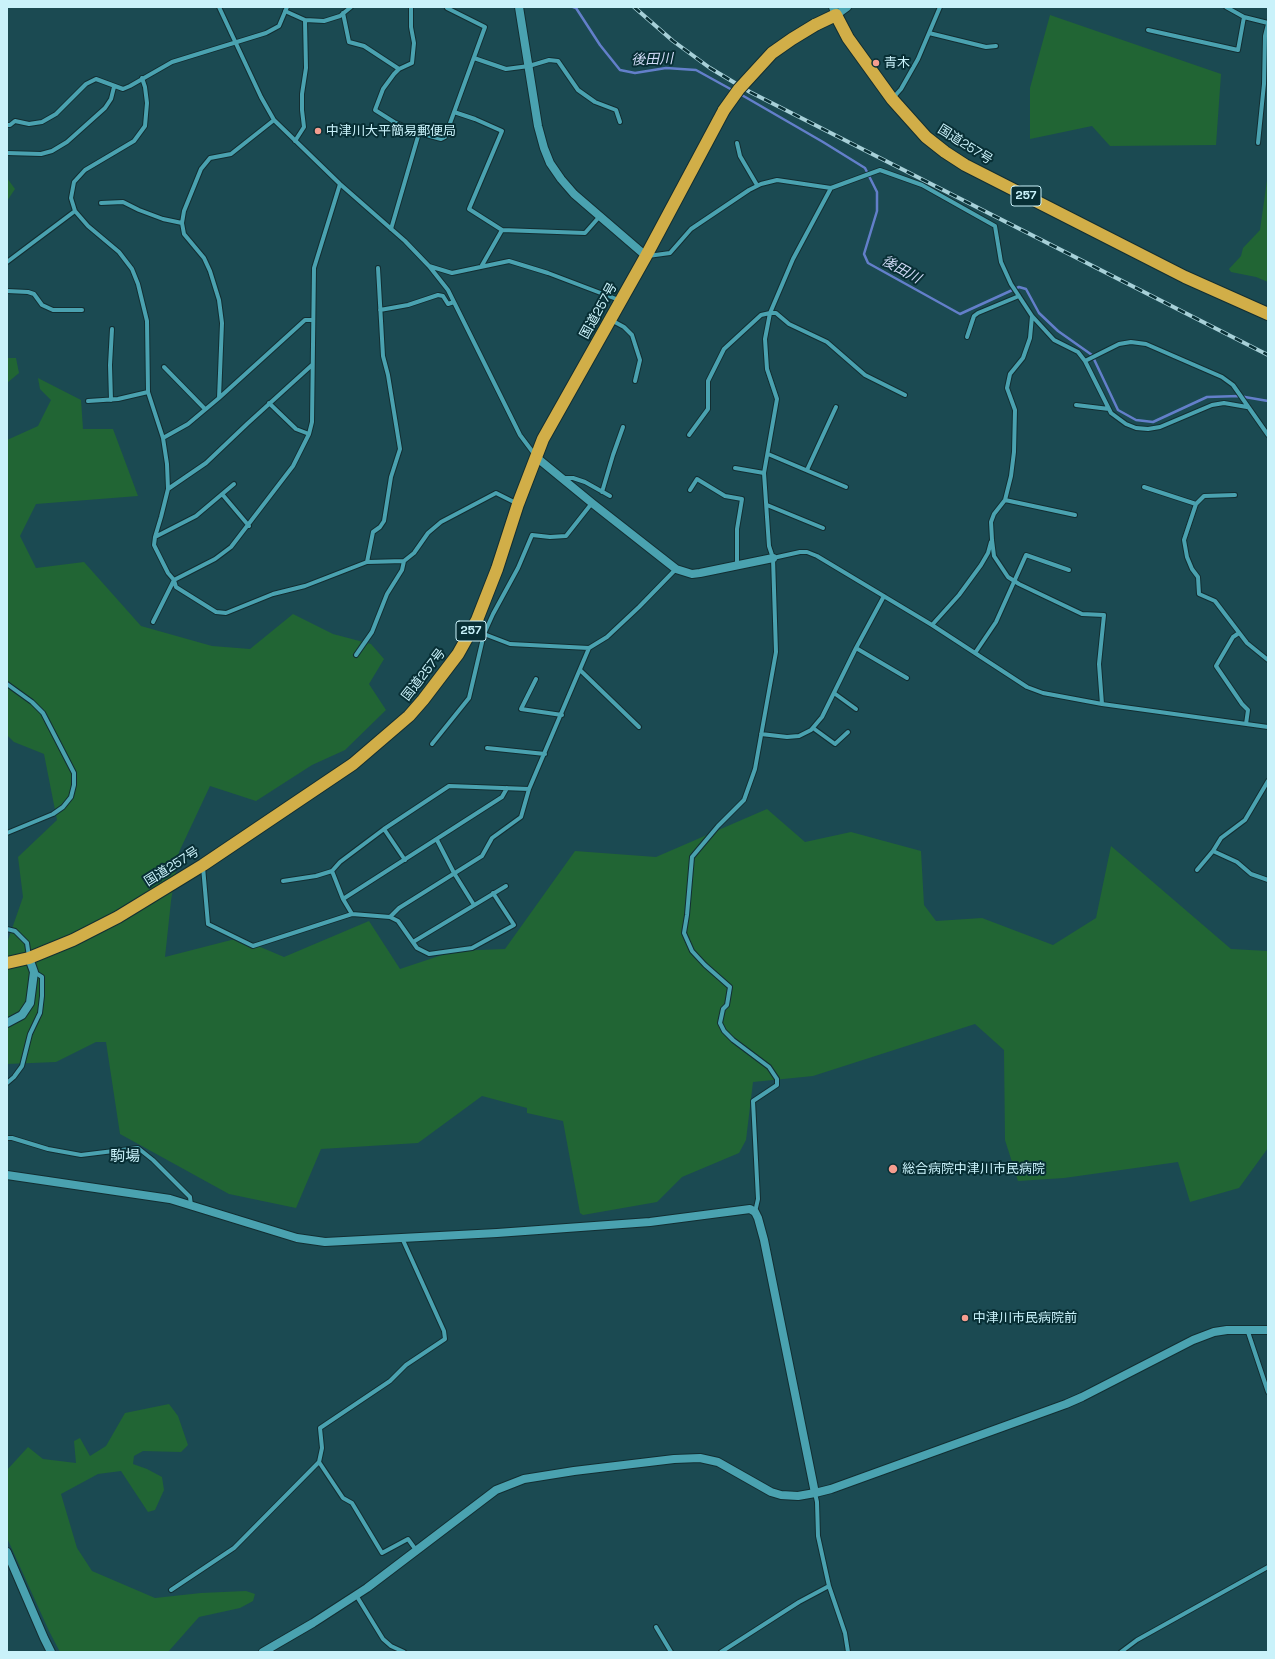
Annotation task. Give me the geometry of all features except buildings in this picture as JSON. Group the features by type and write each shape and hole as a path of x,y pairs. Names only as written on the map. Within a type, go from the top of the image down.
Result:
{"highway":[{"name":"国道257号","path":"7,963 29,958 73,940 118,917 203,865 353,764 409,716 441,678 458,654 477,620 497,568 518,504 542,439 646,256 724,110 739,89 772,53 835,11 848,38 892,99 926,138 945,152 965,165 1185,277 1268,314"}],"street":[{"path":"219,7 260,97 274,120 340,184 391,229 429,266 448,290 520,435 536,457 676,569 692,574 700,573 800,552 807,552 817,556 884,596 1027,687 1043,693 1102,704 1268,727"},
{"path":"7,125 10,125 15,121 29,124 42,122 56,114 86,84 96,80 123,89 172,62 266,33 279,26 286,9 305,20 324,21 343,13 351,7"},
{"path":"412,7 411,27 414,43 412,63 399,69 384,89 375,110 394,122 419,133 441,139 445,137 485,27 446,8"},
{"path":"519,7 538,126 550,163 574,194 646,256 670,253 691,229 757,185 777,180 831,188 880,170 922,185 995,226 1001,262 1018,295 1032,316 1054,340 1078,352 1086,360 1109,409 1118,419 1136,428 1148,429 1160,427 1212,405 1224,403 1246,405"},
{"path":"835,11 847,7"},
{"path":"892,99 901,89 918,59 940,7"},
{"path":"1226,7 1244,17 1268,23 1265,36 1264,84 1258,143"},
{"path":"343,13 349,42 364,46 399,69"},
{"path":"1148,30 1238,50 1244,17"},
{"path":"295,141 304,127 302,94 306,68 305,20"},
{"path":"929,33 986,47 996,46"},
{"path":"474,58 506,69 529,66 549,60 558,61 578,90 595,102 616,110 620,122"},
{"path":"142,78 147,103 145,126 134,141 85,170 74,182 71,198 75,211 88,226 119,252 132,269 138,284 147,322 148,392 163,438 167,464 168,489 154,546 176,586 216,612 226,613 273,594 305,586 367,562 404,561 414,553 428,533 441,522 496,493 518,504"},
{"path":"7,153 41,154 52,151 67,142 105,108 111,99 114,87"},
{"path":"454,112 475,119 502,131 470,209 502,230 585,233 600,216"},
{"path":"219,398 222,323 219,300 210,271 204,258 184,234 182,223 184,211 201,169 210,158 231,154 274,120"},
{"path":"391,229 419,133"},
{"path":"737,143 740,156 757,185"},
{"path":"153,622 174,580 215,559 231,547 249,526 293,466 309,434 312,422 314,268 340,184"},
{"path":"831,188 793,259 770,313 765,339 767,369 777,399 764,473 769,546 773,558 776,652 762,734 755,769 744,800 718,826 692,856 684,933 692,951 705,966 730,987 727,1005 723,1009 720,1023 724,1031 733,1040 769,1067 777,1079 777,1085 753,1101 758,1199 755,1212 764,1240 817,1502 818,1536 829,1586 845,1633 848,1652"},
{"path":"101,203 124,202 139,210 163,219 182,223"},
{"path":"7,262 75,211"},
{"path":"481,267 502,230"},
{"path":"429,266 452,273 509,261 548,273 621,300"},
{"path":"367,562 373,532 380,527 384,521 391,477 400,449 388,375 383,356 378,268"},
{"path":"7,291 28,292 34,294 42,305 53,310 82,310"},
{"path":"380,310 408,305 438,295 443,296 448,304 454,302"},
{"path":"967,337 974,316 1018,295"},
{"path":"689,435 708,409 708,381 724,349 762,315 770,313 776,313 789,324 827,342 865,375 905,395"},
{"path":"1032,316 1030,338 1023,358 1010,374 1007,388 1015,410 1014,452 1011,476 1005,500 994,514 991,522 994,556 1008,577 1014,581 1082,614 1104,615 1099,664 1102,704"},
{"path":"610,319 624,327 632,336 640,360 635,381"},
{"path":"163,438 188,424 305,320 313,320"},
{"path":"111,400 110,365 112,329"},
{"path":"1086,360 1119,344 1131,342 1146,344 1222,377 1235,389 1268,435"},
{"path":"168,489 206,463 312,365"},
{"path":"164,367 205,409"},
{"path":"88,401 111,400 148,392"},
{"path":"270,403 296,429 309,434"},
{"path":"1076,405 1109,409"},
{"path":"807,470 836,407"},
{"path":"602,492 612,455 623,427"},
{"path":"768,454 846,487"},
{"path":"735,468 764,473"},
{"path":"561,478 573,478 585,482 610,496"},
{"path":"690,490 697,479 725,496 742,499 736,529 737,566"},
{"path":"155,537 196,516 234,484"},
{"path":"1144,487 1196,504"},
{"path":"222,494 249,526"},
{"path":"1235,495 1204,496 1196,504 1184,540 1187,557 1192,569 1198,577 1199,594 1215,601 1239,634 1260,655 1268,660"},
{"path":"1005,500 1075,515"},
{"path":"432,744 469,698 484,634 518,568 532,535 550,537 566,536 592,503"},
{"path":"767,505 823,528"},
{"path":"932,626 959,595 981,565 988,553 992,540"},
{"path":"975,653 996,622 1026,555 1069,570"},
{"path":"356,655 372,632 387,594 402,570 404,561"},
{"path":"484,634 510,644 589,648 607,637 676,569"},
{"path":"762,734 787,737 799,736 813,728 822,717 856,648 884,596"},
{"path":"1239,634 1233,637 1216,666 1242,704 1248,710 1246,724"},
{"path":"390,917 399,908 482,856 492,838 521,818 529,790 562,715 589,648"},
{"path":"856,648 908,678"},
{"path":"580,670 639,727"},
{"path":"536,679 521,709 562,715"},
{"path":"7,684 32,702 43,713 74,773 74,785 71,797 62,807 52,814 7,833"},
{"path":"834,693 856,709"},
{"path":"813,728 834,744 848,732"},
{"path":"488,748 545,754"},
{"path":"1197,870 1213,851 1220,838 1245,820 1268,781"},
{"path":"283,881 316,876 332,871 340,862 384,829 449,786 529,790"},
{"path":"343,899 502,797 507,788"},
{"path":"384,829 405,860"},
{"path":"437,840 454,873 474,905"},
{"path":"1213,851 1237,862 1251,874 1268,880"},
{"path":"203,865 208,924 253,946 352,914 390,917 398,921 417,948 429,954 472,948 514,925 493,893"},
{"path":"332,871 343,899 352,914"},
{"path":"413,942 506,886"},
{"path":"7,929 15,931 27,943 29,958 34,972 30,1003 22,1015 7,1023"},
{"path":"7,1083 14,1077 22,1066 30,1034 40,1013 42,977 34,972"},
{"path":"7,1138 12,1138 48,1149 81,1155 138,1148 153,1160 190,1197 191,1206"},
{"path":"7,1174 170,1199 297,1238 312,1241 345,1242 497,1233 650,1222 745,1209 750,1209 755,1212"},
{"path":"171,1590 234,1548 319,1462 322,1448 320,1428 390,1381 406,1365 445,1339 444,1331 402,1238"},
{"path":"1247,1329 1268,1392"},
{"path":"263,1652 313,1623 356,1595 496,1490 524,1479 537,1476 674,1459 700,1458 718,1462 771,1492 781,1495 798,1496 815,1493 831,1489 1072,1402 1193,1340 1214,1332 1247,1329 1268,1330"},
{"path":"319,1462 343,1498 352,1503 382,1553 408,1538 416,1550"},
{"path":"7,1552 51,1652"},
{"path":"1121,1652 1137,1640 1268,1568"},
{"path":"721,1652 799,1602 829,1586"},
{"path":"356,1595 383,1639 396,1650 404,1652"},
{"path":"656,1627 671,1652"}],"green space":[{"path":"1050,15 1221,74 1216,145 1110,146 1092,126 1030,139 1030,88"},
{"path":"1268,173 1268,282 1256,277 1231,272 1229,269 1241,256 1243,248 1260,230"},
{"path":"7,178 15,189 7,201"},
{"path":"7,358 16,358 19,373 7,383"},
{"path":"38,378 81,400 83,429 113,429 138,496 36,504 20,536 36,568 84,562 141,626 212,646 250,649 293,614 333,634 371,644 384,659 369,684 386,710 345,750 312,765 256,801 210,786 179,852 171,901 165,957 239,938 284,957 369,921 400,969 454,951 505,949 575,851 656,857 767,809 805,842 851,832 921,851 924,905 936,921 982,918 1053,945 1096,918 1111,846 1231,949 1268,951 1268,1148 1239,1188 1190,1202 1178,1162 1064,1178 1018,1181 1005,1140 1004,1050 975,1024 813,1076 753,1082 746,1140 739,1153 682,1177 657,1202 583,1215 580,1213 563,1121 527,1113 527,1108 482,1096 418,1143 321,1149 296,1208 229,1194 120,1134 106,1042 96,1042 56,1062 7,1064 7,943 23,897 18,857 57,820 44,754 14,742 7,735 7,440 38,426 51,400 40,389"},
{"path":"169,1404 178,1416 188,1445 181,1452 143,1451 134,1456 133,1464 162,1477 164,1490 155,1510 148,1512 121,1471 98,1474 61,1494 77,1548 92,1571 155,1598 201,1593 246,1591 255,1594 253,1601 240,1608 199,1617 168,1652 60,1652 7,1538 7,1470 28,1447 43,1459 76,1463 74,1441 80,1438 90,1456 106,1446 125,1413"}],"waterway":[{"name":"後田川","path":"573,7 576,8 600,45 620,70 635,73 666,68 696,70 734,91"},
{"name":"後田川","path":"740,94 865,168 877,192 877,211 864,254 868,263 960,314 1019,287 1026,289 1039,313 1058,331 1092,355 1118,410 1136,420 1153,422 1207,397 1239,396 1268,401"}],"railway":[{"path":"634,7 673,41 710,68 750,92 1268,355"}],"place":[{"name":"青木","path":"876,63"},
{"name":"中津川大平簡易郵便局","path":"318,131"},
{"name":"総合病院中津川市民病院","path":"893,1169"},
{"name":"中津川市民病院前","path":"965,1318"}],"district":[{"name":"駒場","path":"125,1157"}]}
